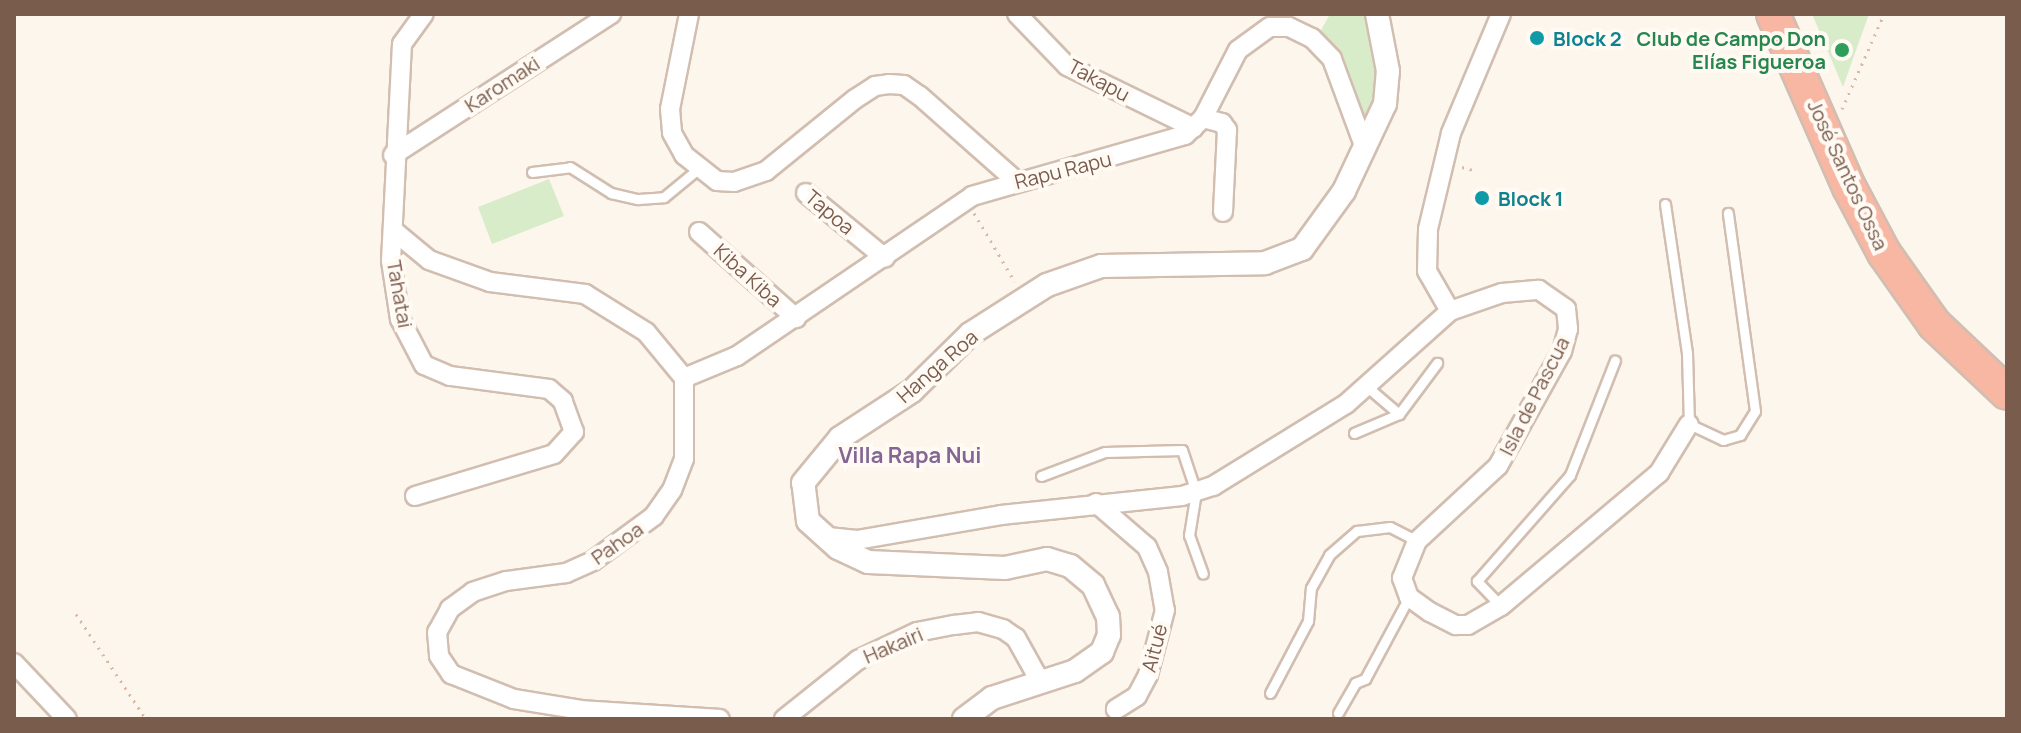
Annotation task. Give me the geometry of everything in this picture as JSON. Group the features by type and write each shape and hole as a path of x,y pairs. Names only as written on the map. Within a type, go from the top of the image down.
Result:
{"highway":[{"name":"José Santos Ossa","path":"1773,14 1884,253 1934,324 2007,393"},
{"name":"José Santos Ossa","path":"1795,14 1912,261 1950,312 2007,368"}],"street":[{"name":"Tahatai","path":"415,496 554,454 574,432 563,401 549,389 450,376 424,365 400,319 391,261 394,231 393,155 402,44 424,14"},
{"name":"Karomaki","path":"393,155 611,14"},
{"path":"689,14 670,109 672,133 698,169 717,181 734,182 766,171 855,99 875,86 889,84 904,85 920,96 1016,181"},
{"name":"Takapu","path":"1017,14 1067,66 1199,123 1222,123 1227,130 1223,212"},
{"name":"Hanga Roa","path":"964,719 992,698 1090,664 1109,635 1104,602 1070,566 1047,559 1005,568 868,562 838,548 808,521 803,507 803,483 840,438 912,391 970,334 1026,298 1101,266 1286,259 1319,231 1365,148 1388,90 1377,14"},
{"path":"1450,311 1427,271 1428,229 1451,133 1501,14"},
{"path":"1199,123 1238,50 1262,31 1289,27 1312,38 1332,59 1365,148"},
{"name":"Rapu Rapu","path":"684,378 737,356 967,200 1016,181 1137,151 1199,123"},
{"name":"Tapoa","path":"806,193 885,258"},
{"path":"394,231 429,260 490,282 585,294 646,332 684,378"},
{"name":"Kiba Kiba","path":"699,232 796,318"},
{"name":"Isla de Pascua","path":"828,537 857,540 1096,503 1196,492 1322,420 1450,311 1502,293 1539,290 1566,309 1568,329 1562,351 1498,466 1417,541 1402,578 1409,597"},
{"name":"Pahoa","path":"684,378 684,459 672,490 654,516 628,540 580,567 473,592 450,609 437,632 439,656 451,674 514,699 581,710 720,719"},
{"path":"1409,597 1456,625 1482,619 1659,473 1689,424"},
{"name":"Aitué","path":"1096,503 1147,547 1158,572 1165,610 1148,675 1137,696 1116,709"},
{"name":"Hakairi","path":"784,719 858,660 917,632 954,625 978,622 1003,629 1016,638 1041,683"},
{"path":"14,663 67,719"}],"lane":[{"path":"532,172 570,167 611,193 638,199 664,197 698,169"},
{"path":"1665,204 1687,353 1689,424 1723,440 1740,435 1755,411 1728,213"},
{"path":"1501,606 1477,581 1570,475 1615,360"},
{"path":"1354,433 1399,414 1437,363"},
{"path":"1365,385 1399,414"},
{"path":"1041,476 1105,452 1182,450 1196,492 1189,535 1203,574"},
{"path":"1270,693 1308,621 1311,588 1329,555 1357,531 1390,527 1417,541"},
{"path":"1338,713 1355,683 1365,679 1409,597"}],"path":[{"path":"1840,114 1884,14"},
{"path":"967,200 994,254 1026,298"},
{"path":"76,614 146,719"}],"green space":[{"path":"1330,14 1366,14 1375,41 1377,90 1368,117 1360,117 1343,55 1320,32"},
{"name":"Club de Campo Don Elías Figueroa","path":"1812,14 1869,14 1843,87"},
{"path":"549,179 564,216 492,244 478,207"}],"place":[{"name":"Block 2","path":"1537,38"},
{"name":"Club de Campo Don Elías Figueroa","path":"1842,50"},
{"name":"Block 1","path":"1482,198"}],"district":[{"name":"Villa Rapa Nui","path":"910,456"}]}
